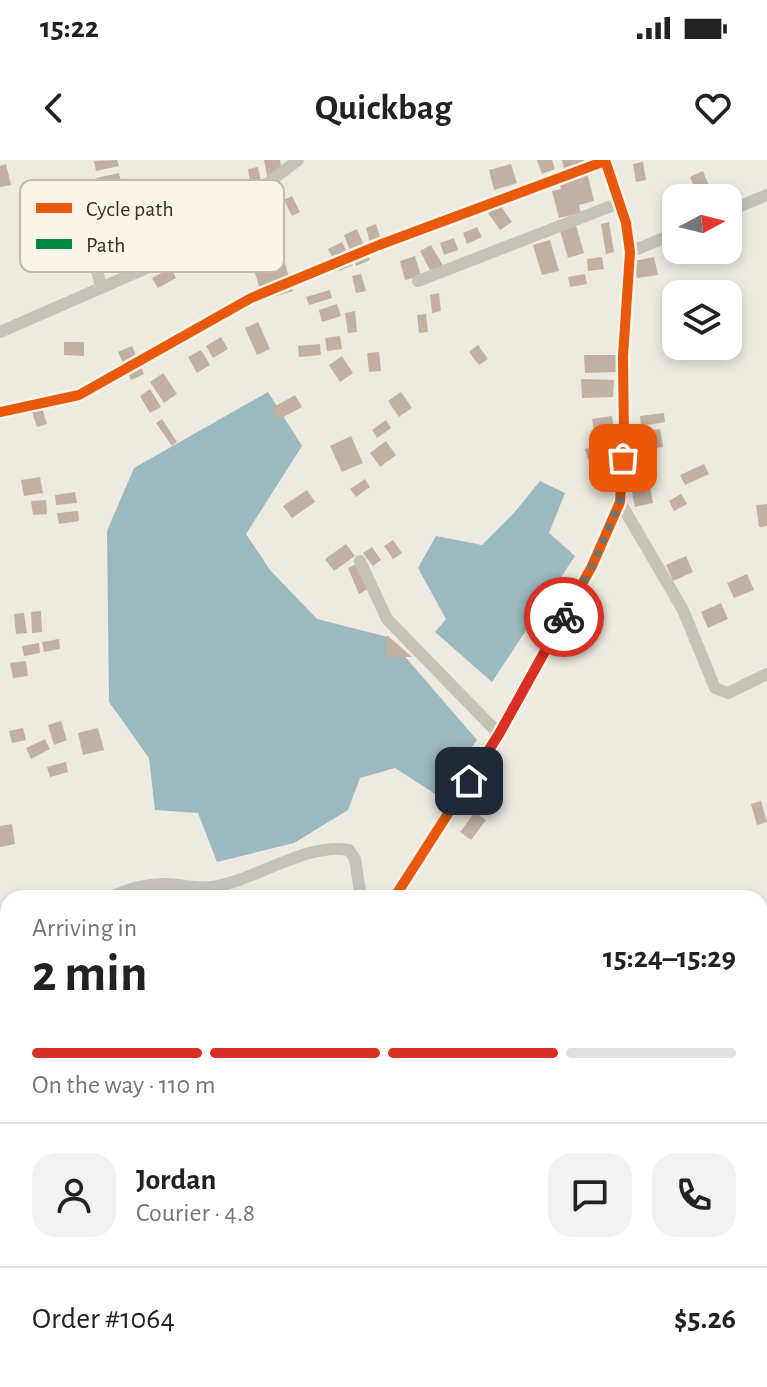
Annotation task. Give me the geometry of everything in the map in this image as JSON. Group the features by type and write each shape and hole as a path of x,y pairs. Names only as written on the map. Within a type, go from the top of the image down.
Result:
{"street":[{"path":"272,180 298,160"},
{"path":"0,412 79,395 251,298 379,245 605,160 626,223 630,252 623,356 624,437 620,502 592,566 499,734 399,890"},
{"path":"742,205 767,195"},
{"path":"418,281 619,203"},
{"path":"630,252 662,239"},
{"path":"97,272 101,287"},
{"path":"0,332 137,272"},
{"path":"620,502 683,610 715,688 728,693 767,674"},
{"path":"360,561 387,619 499,734"},
{"path":"129,890 168,884 212,887 317,851 335,848 349,850 355,859 360,890"}],"water":[{"path":"268,392 302,446 246,534 270,570 317,619 388,637 477,740 435,794 395,768 360,778 348,810 294,843 217,862 198,813 155,810 149,758 109,702 107,531 134,468"},
{"path":"540,481 565,493 549,533 575,556 492,682 435,632 446,619 418,568 436,536 482,545"}],"building":[{"path":"117,160 119,166 96,171 94,161"},
{"path":"264,160 280,160 283,178 268,180"},
{"path":"537,160 552,160 555,169 542,174"},
{"path":"562,160 584,160 594,201 579,205 581,213 559,218 552,191 561,189 558,175 565,173"},
{"path":"643,162 646,180 636,182 633,164"},
{"path":"6,164 11,185 0,187 0,166"},
{"path":"511,164 517,183 494,190 489,170"},
{"path":"258,167 261,180 250,180 248,169"},
{"path":"703,171 708,184 693,184 690,177"},
{"path":"119,173 121,180 97,180"},
{"path":"292,196 300,212 292,216 284,200"},
{"path":"500,205 512,222 500,230 488,213"},
{"path":"575,222 584,253 568,258 559,227"},
{"path":"609,222 614,252 606,254 601,224"},
{"path":"376,224 382,243 371,246 366,228"},
{"path":"477,227 482,237 467,244 463,233"},
{"path":"357,229 370,260 356,266 344,235"},
{"path":"454,238 458,250 444,255 440,243"},
{"path":"550,240 559,271 542,275 533,245"},
{"path":"342,242 353,265 339,271 328,249"},
{"path":"431,245 445,269 433,276 420,251"},
{"path":"415,256 421,276 405,280 400,261"},
{"path":"602,257 604,269 588,271 587,259"},
{"path":"654,257 658,275 637,278 634,261"},
{"path":"284,263 293,291 263,300 255,273 284,272"},
{"path":"163,272 173,272 176,278 158,288 152,278"},
{"path":"361,274 366,291 356,293 352,276"},
{"path":"585,274 587,284 570,287 568,277"},
{"path":"330,290 332,298 309,305 306,297"},
{"path":"439,293 441,311 432,313 430,295"},
{"path":"337,304 341,316 322,322 319,310"},
{"path":"355,311 357,332 348,333 345,313"},
{"path":"426,314 428,332 419,333 417,315"},
{"path":"258,322 270,349 257,355 245,328"},
{"path":"340,336 342,349 327,351 325,338"},
{"path":"221,337 228,349 213,358 206,346"},
{"path":"64,342 84,342 84,356 64,355"},
{"path":"320,344 321,355 299,357 298,346"},
{"path":"478,345 488,359 479,365 469,352"},
{"path":"132,346 144,374 131,380 118,352"},
{"path":"201,350 210,365 197,373 188,357"},
{"path":"379,352 381,371 369,372 367,353"},
{"path":"584,355 617,355 616,372 585,373"},
{"path":"342,356 353,373 340,382 329,365"},
{"path":"163,373 177,394 164,403 150,382"},
{"path":"581,379 614,380 613,397 582,398"},
{"path":"150,389 161,407 150,413 140,396"},
{"path":"401,392 412,408 399,417 388,401"},
{"path":"295,395 302,407 278,420 272,408"},
{"path":"41,405 47,424 37,427 31,409"},
{"path":"664,413 665,422 641,426 640,416"},
{"path":"612,416 614,428 594,431 592,419"},
{"path":"162,419 177,442 172,446 156,423"},
{"path":"386,420 391,428 377,438 372,430"},
{"path":"660,429 663,447 636,451 633,432"},
{"path":"351,436 363,463 342,472 330,446"},
{"path":"386,441 396,455 380,467 370,453"},
{"path":"617,442 617,473 611,481 600,474 588,459 585,449"},
{"path":"704,464 709,474 685,485 680,475"},
{"path":"40,477 43,493 24,496 21,480"},
{"path":"365,479 370,487 356,497 350,489"},
{"path":"650,488 653,503 635,507 632,492"},
{"path":"307,490 315,502 292,518 283,506"},
{"path":"75,492 77,503 56,505 55,495"},
{"path":"681,494 687,504 674,511 669,501"},
{"path":"46,500 47,514 33,515 31,501"},
{"path":"767,504 767,526 759,527 756,505"},
{"path":"78,511 79,521 59,524 57,513"},
{"path":"393,540 402,553 393,559 384,546"},
{"path":"346,544 355,556 334,571 325,559"},
{"path":"372,547 381,560 373,566 363,553"},
{"path":"686,556 693,572 673,581 666,565"},
{"path":"356,564 368,589 359,594 348,568"},
{"path":"747,574 754,590 734,598 727,583"},
{"path":"721,603 728,619 708,628 701,612"},
{"path":"41,611 42,632 32,633 31,612"},
{"path":"24,613 27,633 16,634 14,614"},
{"path":"387,635 412,657 386,657"},
{"path":"59,639 60,649 44,652 42,642"},
{"path":"39,643 40,653 24,656 22,646"},
{"path":"26,661 28,676 13,678 10,663"},
{"path":"61,721 67,740 54,745 48,725"},
{"path":"23,728 26,740 12,743 9,731"},
{"path":"98,728 104,750 83,755 78,733"},
{"path":"45,739 50,749 31,759 26,748"},
{"path":"66,762 68,772 50,777 47,767"},
{"path":"761,801 767,822 757,825 751,804"},
{"path":"475,812 486,820 471,840 460,832"},
{"path":"12,824 15,844 0,847 0,826"}],"cycle path":[{"path":"399,890 499,734 592,566 620,502 624,437 623,356 630,252 626,223 605,160"},
{"path":"0,412 79,395 251,298 379,245 605,161"}],"way so far":[{"path":"564,617 592,566 620,502 623,458"}],"route":[{"path":"469,781 499,734 564,617"}]}
